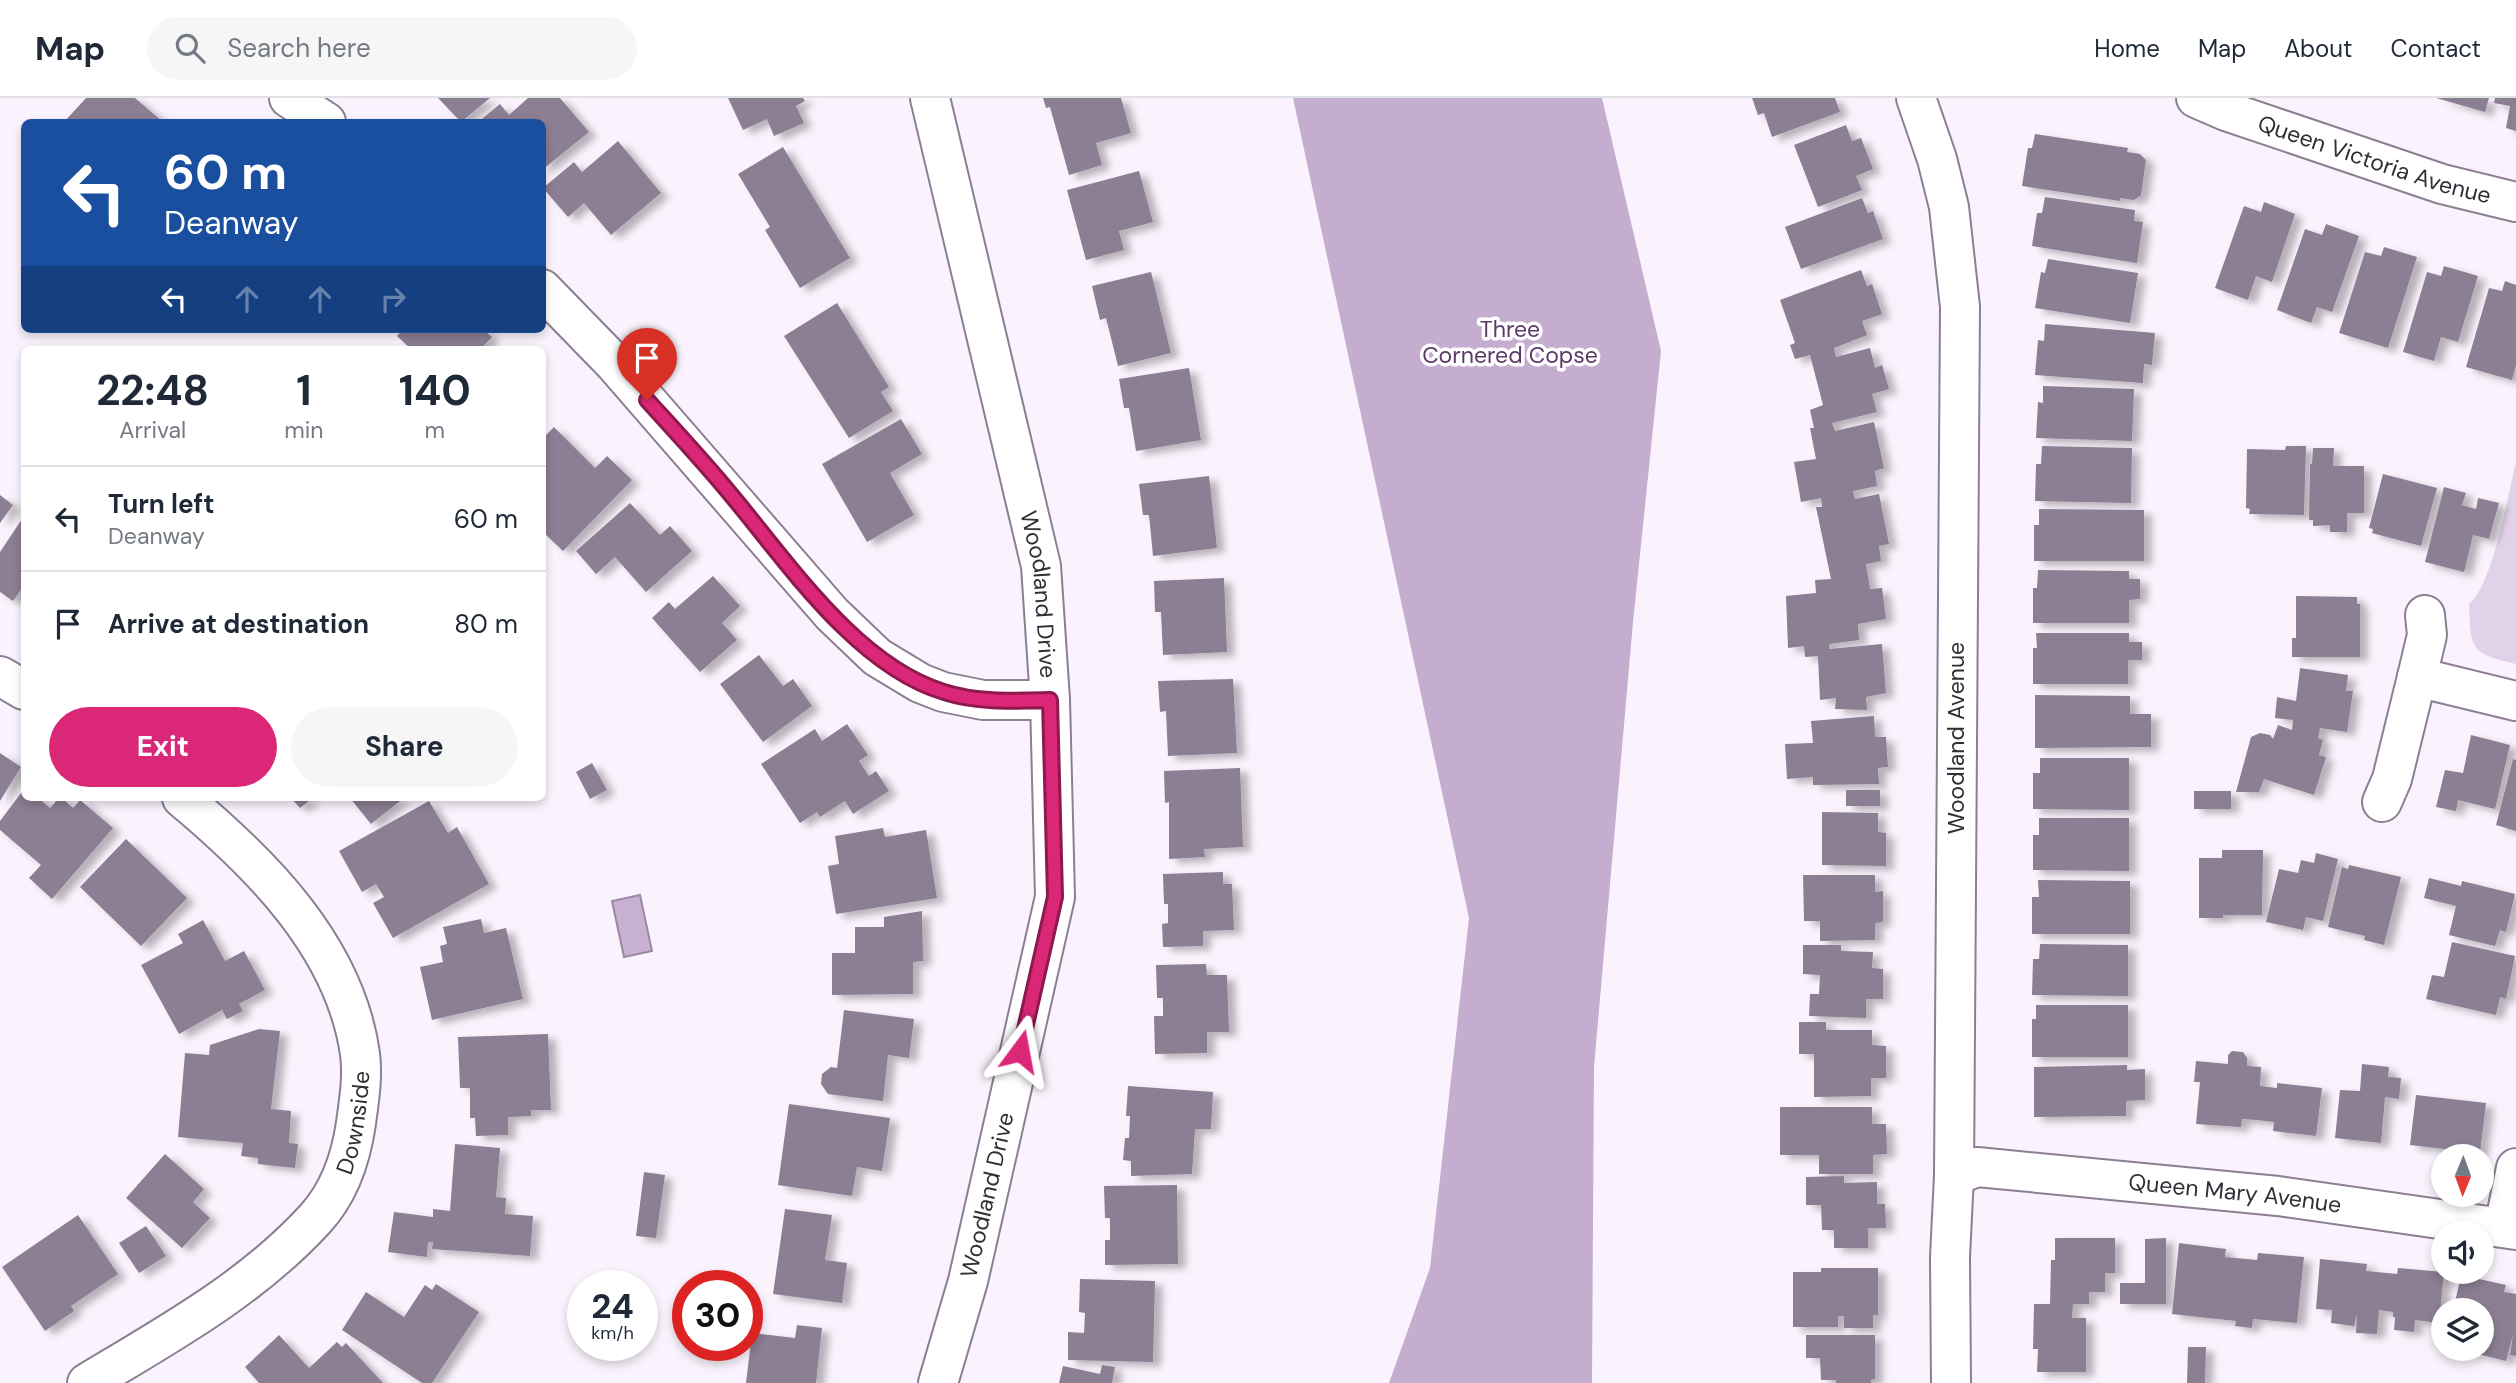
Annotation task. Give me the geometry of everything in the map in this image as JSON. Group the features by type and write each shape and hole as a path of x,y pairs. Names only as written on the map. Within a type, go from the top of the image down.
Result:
{"street":[{"path":"289,98 321,119"},
{"name":"Woodland Drive","path":"930,98 1041,566 1050,700 1055,897 968,1281 938,1383"},
{"name":"Queen Victoria Avenue","path":"2196,98 2226,111 2442,184 2516,202"},
{"name":"Woodland Avenue","path":"1926,102 1949,207 1959,307 1951,1383"},
{"path":"546,293 614,363 832,614 877,657 920,683 964,697 1004,701 1050,700"},
{"path":"2382,802 2392,779 2427,635 2425,615"},
{"path":"0,676 21,688"},
{"path":"2417,677 2516,701"},
{"name":"Downside","path":"87,1383 194,1318 237,1289 279,1254 316,1219 326,1205 344,1173 354,1139 359,1104 360,1056 345,998 333,969 312,935 261,870 185,801"},
{"name":"Queen Mary Avenue","path":"1954,1176 1977,1167 2278,1196 2510,1229"},
{"path":"2510,1229 2516,1168"}],"shaded area":[{"path":"2516,462 2516,664 2490,656 2476,647 2471,631 2469,604 2478,594 2492,559"},
{"path":"640,895 652,951 624,957 612,901"}],"green space":[{"name":"Three Cornered Copse","path":"1293,98 1602,98 1661,351 1633,622 1594,1067 1592,1383 1389,1383 1430,1268 1469,918"}],"building":[{"path":"86,98 135,98 160,119 67,119"},
{"path":"438,98 490,98 465,119 458,119"},
{"path":"528,98 560,98 589,132 546,167 546,119 482,119 500,104 509,115"},
{"path":"728,98 803,98 805,101 796,106 804,123 774,136 767,119 743,130"},
{"path":"1043,98 1121,98 1131,133 1096,143 1102,165 1069,175 1050,107 1046,108"},
{"path":"1752,98 1835,98 1840,112 1772,137 1764,113 1758,115"},
{"path":"2436,98 2489,98 2485,112"},
{"path":"2495,98 2516,98 2516,131 2506,128 2510,106 2494,103"},
{"path":"1846,125 1852,141 1861,138 1873,169 1856,176 1862,190 1818,207 1794,145"},
{"path":"2035,134 2128,148 2127,152 2140,154 2146,160 2141,195 2134,200 2120,198 2120,201 2022,186 2028,148 2032,148"},
{"path":"618,141 661,193 611,235 584,203 568,217 546,191 546,185 574,162 582,172"},
{"path":"783,147 850,258 800,288 765,230 770,227 738,174"},
{"path":"1139,171 1153,222 1119,231 1124,250 1086,260 1067,190"},
{"path":"2045,197 2135,210 2134,221 2143,222 2137,263 2032,246 2037,213 2042,213"},
{"path":"1862,198 1868,213 1873,211 1883,239 1801,269 1785,227"},
{"path":"2264,202 2295,214 2272,282 2256,276 2248,300 2215,288 2244,206 2261,212"},
{"path":"2326,224 2359,236 2332,312 2317,307 2311,323 2277,310 2305,229 2322,235"},
{"path":"2384,247 2417,257 2388,348 2339,333 2365,252 2381,256"},
{"path":"2048,259 2138,273 2130,323 2035,308 2041,272 2045,273"},
{"path":"2444,266 2478,276 2458,342 2441,337 2434,361 2403,352 2427,272 2441,276"},
{"path":"1861,270 1867,286 1872,284 1882,314 1862,321 1867,335 1834,348 1836,357 1870,348 1875,368 1882,365 1889,389 1872,394 1877,412 1832,423 1835,431 1874,422 1884,468 1875,471 1877,486 1853,491 1855,499 1879,494 1889,544 1879,546 1881,561 1866,564 1870,589 1882,588 1886,619 1858,624 1859,640 1829,644 1829,649 1882,644 1886,693 1866,697 1867,710 1835,709 1836,698 1820,700 1818,656 1805,657 1804,646 1788,648 1786,596 1816,593 1815,580 1831,579 1816,507 1822,507 1821,498 1801,502 1794,462 1816,459 1810,428 1814,428 1810,410 1823,405 1810,355 1795,359 1790,345 1795,343 1780,300"},
{"path":"1151,272 1171,353 1118,366 1106,318 1100,320 1092,286"},
{"path":"2505,281 2516,285 2516,365 2512,380 2466,367 2489,288 2502,291"},
{"path":"837,303 889,387 881,392 893,411 849,438 784,336"},
{"path":"2045,324 2155,333 2152,365 2144,364 2143,383 2035,375 2038,340 2044,341"},
{"path":"400,333 487,333 492,337 484,346 408,346 397,336"},
{"path":"1189,368 1201,440 1136,451 1129,408 1124,408 1119,379"},
{"path":"2043,386 2134,389 2132,441 2036,438 2038,402 2043,403"},
{"path":"901,419 922,454 890,473 914,515 867,542 822,464"},
{"path":"554,427 595,468 607,456 632,480 563,551 546,535 546,435"},
{"path":"2042,446 2132,448 2131,503 2035,501 2036,464 2041,464"},
{"path":"2286,446 2306,446 2304,515 2249,514 2250,509 2246,508 2247,449 2285,450"},
{"path":"2313,448 2334,448 2333,466 2364,466 2364,513 2347,513 2347,532 2330,532 2330,525 2313,526 2313,520 2309,520 2310,464"},
{"path":"2383,474 2437,488 2421,546 2372,533 2373,529 2369,528"},
{"path":"1209,476 1217,548 1153,556 1149,515 1143,515 1139,484"},
{"path":"2444,487 2466,493 2462,505 2476,509 2478,498 2499,503 2489,539 2473,535 2464,572 2425,562"},
{"path":"0,495 13,505 0,523"},
{"path":"630,503 660,535 670,526 692,551 646,592 615,557 596,574 576,551"},
{"path":"2039,509 2144,510 2144,561 2034,561 2034,525 2039,525"},
{"path":"21,520 21,589 13,601 0,592 0,552"},
{"path":"2038,570 2129,571 2129,579 2140,579 2140,599 2129,600 2129,623 2033,623 2033,588 2037,588"},
{"path":"713,576 740,606 722,623 737,640 700,672 652,618 669,602 675,609"},
{"path":"1224,578 1227,652 1163,655 1161,612 1155,612 1154,581"},
{"path":"2296,596 2357,597 2357,604 2360,604 2360,657 2292,657 2292,638 2296,638"},
{"path":"2036,633 2129,633 2129,642 2142,642 2142,660 2128,660 2128,684 2033,684 2033,648 2037,648"},
{"path":"759,655 783,686 793,679 812,706 763,742 720,684"},
{"path":"2300,668 2348,675 2346,691 2353,691 2347,732 2320,728 2318,738 2323,740 2319,755 2326,757 2314,795 2264,779 2259,792 2236,792 2251,737 2260,733 2270,735 2273,739 2278,725 2292,730 2293,720 2275,718 2277,697 2296,701"},
{"path":"1233,679 1237,753 1168,756 1166,711 1160,712 1158,681"},
{"path":"2035,695 2130,696 2130,714 2151,714 2151,747 2035,748"},
{"path":"1874,716 1875,737 1886,737 1888,767 1878,768 1879,784 1813,785 1813,777 1787,779 1785,744 1813,743 1811,721"},
{"path":"847,724 868,755 859,761 869,776 876,771 889,791 853,814 845,801 820,817 817,812 800,823 761,764 815,729 822,741"},
{"path":"2471,735 2510,745 2495,809 2458,800 2456,811 2436,807 2445,770 2463,773"},
{"path":"0,753 21,767 0,801"},
{"path":"2040,758 2129,758 2129,810 2033,809 2033,773 2040,773"},
{"path":"2513,759 2516,760 2516,831 2496,825"},
{"path":"592,763 607,790 590,799 576,772"},
{"path":"1240,768 1243,847 1204,849 1205,857 1169,859 1169,802 1165,803 1164,771"},
{"path":"1846,790 1880,790 1880,806 1846,806"},
{"path":"2194,791 2231,791 2231,809 2194,809"},
{"path":"21,793 21,801 42,801 50,808 56,801 65,801 73,808 81,801 113,828 52,899 29,878 41,865 0,830 0,821"},
{"path":"294,801 309,801 300,808"},
{"path":"352,801 400,801 371,824"},
{"path":"429,801 448,833 457,827 489,884 393,938 373,903 384,897 376,884 362,892 339,851"},
{"path":"1822,812 1878,813 1878,832 1886,833 1886,866 1822,865"},
{"path":"2039,818 2129,818 2129,871 2033,870 2033,835 2039,835"},
{"path":"883,828 885,837 926,830 937,898 836,914 828,866 839,864 835,836"},
{"path":"126,839 187,898 141,946 80,887"},
{"path":"2222,850 2263,850 2262,915 2199,918 2199,858 2222,858"},
{"path":"2316,853 2338,859 2323,921 2306,917 2303,930 2266,922 2279,869 2298,873 2301,860 2314,863"},
{"path":"2349,865 2401,877 2384,945 2364,940 2365,936 2328,927 2342,867 2348,869"},
{"path":"1223,872 1223,884 1232,884 1234,930 1203,931 1203,946 1163,947 1162,924 1168,923 1168,904 1164,904 1163,874"},
{"path":"1803,875 1875,875 1875,892 1883,891 1883,922 1875,923 1875,940 1820,941 1820,921 1804,921"},
{"path":"2429,878 2461,886 2462,881 2515,894 2506,932 2500,930 2495,946 2449,935 2456,906 2424,898"},
{"path":"2038,880 2130,881 2130,934 2032,934 2032,897 2039,897"},
{"path":"922,911 923,961 913,962 913,994 832,995 832,953 855,953 855,927 884,927 884,917"},
{"path":"481,919 484,933 506,928 523,999 432,1020 420,967 443,962 440,946 447,944 443,927"},
{"path":"203,920 225,961 244,951 265,990 239,1004 243,1011 227,1019 222,1010 179,1034 141,965 183,943 178,934"},
{"path":"2452,942 2515,956 2506,999 2500,997 2496,1015 2426,999 2432,975 2444,977"},
{"path":"2040,944 2128,945 2128,996 2032,995 2033,959 2039,959"},
{"path":"1803,945 1841,945 1841,951 1873,952 1872,968 1883,969 1883,999 1866,999 1866,1018 1809,1016 1810,994 1819,994 1820,975 1803,974"},
{"path":"1206,964 1207,975 1227,975 1229,1032 1207,1032 1207,1053 1155,1054 1154,1016 1163,1016 1163,998 1157,998 1156,965"},
{"path":"2036,1005 2128,1005 2128,1057 2032,1057 2032,1019 2036,1019"},
{"path":"844,1010 914,1019 909,1058 888,1055 883,1101 828,1094 821,1084 822,1074 831,1067 837,1068"},
{"path":"1799,1022 1826,1022 1826,1030 1872,1030 1872,1045 1886,1046 1886,1078 1871,1078 1871,1096 1814,1097 1814,1054 1799,1054"},
{"path":"259,1029 280,1031 271,1109 291,1111 289,1143 298,1144 295,1168 258,1164 258,1158 241,1156 243,1143 178,1137 185,1053 209,1055 210,1045"},
{"path":"548,1034 551,1110 531,1110 531,1116 508,1117 508,1135 476,1136 475,1118 470,1118 470,1088 460,1088 458,1037"},
{"path":"2232,1051 2243,1052 2247,1058 2247,1066 2261,1067 2260,1086 2277,1088 2277,1083 2322,1088 2316,1136 2273,1131 2274,1122 2257,1120 2242,1119 2241,1127 2196,1124 2200,1082 2194,1082 2196,1061 2228,1064 2228,1055"},
{"path":"2362,1064 2389,1067 2388,1077 2401,1078 2399,1099 2385,1097 2381,1143 2335,1138 2340,1090 2360,1091"},
{"path":"2127,1065 2127,1070 2145,1069 2145,1100 2126,1101 2126,1116 2034,1117 2034,1067"},
{"path":"1128,1086 1213,1092 1211,1129 1195,1129 1192,1174 1131,1176 1131,1161 1123,1160 1125,1138 1129,1138 1130,1116 1126,1116"},
{"path":"2416,1095 2486,1103 2481,1144 2431,1144 2431,1147 2410,1145"},
{"path":"789,1104 890,1118 882,1171 857,1167 852,1196 778,1185"},
{"path":"1780,1107 1872,1107 1872,1124 1886,1124 1887,1154 1873,1155 1873,1174 1819,1174 1819,1155 1780,1155"},
{"path":"455,1144 500,1148 496,1197 506,1198 505,1214 533,1216 530,1256 432,1249 433,1242 428,1242 427,1257 388,1252 394,1212 433,1217 433,1209 450,1211"},
{"path":"165,1154 204,1189 193,1202 210,1218 182,1248 126,1198"},
{"path":"644,1172 665,1175 656,1238 636,1236"},
{"path":"1844,1176 1844,1183 1877,1182 1877,1204 1885,1204 1886,1228 1868,1228 1868,1248 1834,1248 1834,1230 1822,1230 1821,1205 1806,1205 1806,1177"},
{"path":"1177,1185 1178,1264 1105,1265 1105,1240 1110,1240 1110,1218 1105,1218 1104,1186"},
{"path":"785,1209 832,1215 825,1260 847,1263 842,1303 773,1294"},
{"path":"78,1215 118,1274 71,1306 74,1311 45,1331 2,1267"},
{"path":"146,1226 166,1256 139,1273 119,1243"},
{"path":"2055,1238 2115,1238 2115,1273 2105,1273 2105,1292 2089,1292 2089,1304 2073,1304 2072,1318 2086,1318 2086,1372 2037,1372 2038,1349 2033,1349 2034,1304 2050,1304 2051,1260 2055,1260"},
{"path":"2166,1238 2166,1304 2120,1304 2120,1283 2145,1283 2145,1239"},
{"path":"2179,1243 2226,1249 2225,1257 2257,1260 2258,1253 2304,1257 2297,1323 2253,1319 2252,1328 2235,1326 2236,1321 2172,1314"},
{"path":"2320,1259 2367,1264 2366,1271 2397,1274 2398,1268 2431,1271 2431,1284 2443,1284 2441,1298 2431,1298 2431,1322 2415,1320 2414,1332 2394,1330 2393,1312 2379,1310 2377,1334 2356,1333 2357,1314 2354,1326 2331,1323 2332,1310 2316,1309"},
{"path":"1821,1268 1878,1268 1878,1315 1873,1315 1873,1328 1844,1328 1844,1316 1838,1316 1838,1327 1793,1327 1793,1272 1821,1272"},
{"path":"1080,1279 1155,1281 1153,1362 1068,1360 1068,1332 1084,1333 1085,1313 1079,1312"},
{"path":"2494,1282 2506,1285 2504,1292 2516,1294 2516,1356 2510,1355 2513,1335 2506,1361 2494,1358 2494,1298 2456,1298 2459,1284"},
{"path":"436,1284 479,1312 432,1383 422,1383 342,1330 366,1292 404,1317 425,1285 432,1290"},
{"path":"797,1325 822,1328 816,1383 746,1383 749,1361 763,1361 763,1334 795,1338"},
{"path":"279,1335 309,1368 337,1342 342,1347 346,1343 383,1383 259,1383 245,1367"},
{"path":"1806,1335 1875,1335 1875,1379 1871,1380 1871,1383 1821,1380 1820,1358 1806,1358"},
{"path":"2188,1347 2206,1347 2205,1383 2187,1383"},
{"path":"1102,1365 1115,1367 1112,1383 1059,1383 1063,1366 1100,1374"}],"route":[{"path":"647,400 832,614 877,657 920,683 943,692 983,700 1050,700 1055,897 1020,1051"}]}
